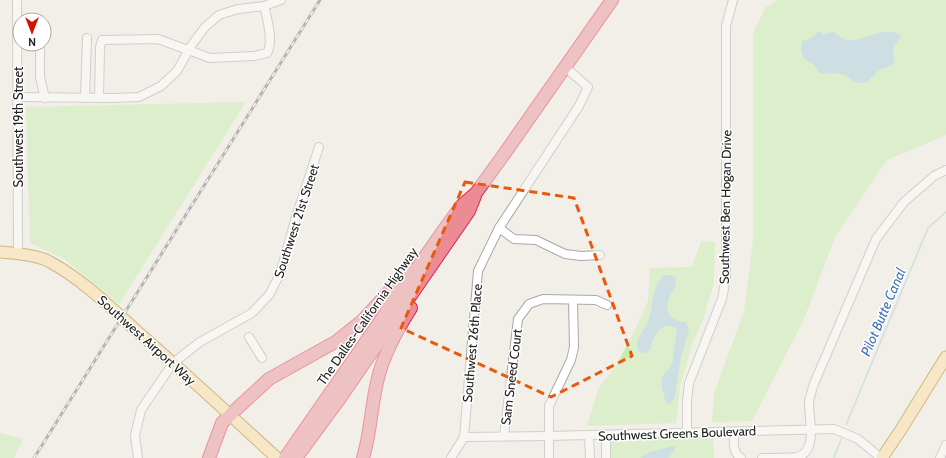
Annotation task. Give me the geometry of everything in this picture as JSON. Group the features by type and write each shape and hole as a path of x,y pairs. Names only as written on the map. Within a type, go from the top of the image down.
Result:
{"highway":[{"name":"The Dalles-California Highway","path":"286,457 443,231 461,206 476,193 612,0"},
{"name":"The Dalles-California Highway","path":"286,457 344,391 469,211 476,193"},
{"path":"363,458 378,378 386,355 402,322 454,240 469,211"},
{"path":"210,458 222,423 230,415 270,379 337,341 362,321 425,248 443,231"}],"main road":[{"name":"Southwest Airport Way","path":"0,252 18,253 49,261 76,280 98,297 174,363 230,415 286,457"},
{"path":"881,458 902,428 946,357"}],"street":[{"name":"Southwest 19th Street","path":"17,0 18,253"},
{"path":"18,97 139,97 161,86 177,71 191,46 206,27 219,16 238,9 264,6 281,0"},
{"name":"Southwest Ben Hogan Drive","path":"687,433 687,401 690,383 722,299 726,278 726,26 733,0"},
{"path":"99,98 100,47 102,40 158,39 210,58 254,56 267,53 270,44 264,6"},
{"path":"86,38 86,98"},
{"path":"40,52 40,77 46,98"},
{"name":"Southwest 26th Place","path":"451,458 464,437 478,271 499,228 579,106 588,87 565,67"},
{"name":"Southwest 21st Street","path":"138,458 136,436 141,410 174,363 200,342 252,312 269,295 280,274 296,217 319,147"},
{"path":"762,458 800,456 808,446 811,429 809,403 813,386 876,240 904,202 934,176 946,170"},
{"path":"499,228 514,239 536,240 565,254 581,256 600,255"},
{"name":"Sam Sneed Court","path":"504,436 518,319 529,304 543,299 596,300 607,305"},
{"path":"549,458 549,406 571,360 574,348 573,300"},
{"path":"249,336 262,358"},
{"name":"Southwest Greens Boulevard","path":"464,437 834,429 858,439 881,458"},
{"path":"734,432 735,452 741,458"},
{"path":"589,435 590,458"},
{"path":"606,435 606,458"},
{"path":"940,458 946,446"}],"highlighted area":[{"path":"465,182 574,198 632,356 551,397 401,328"}],"green space":[{"path":"778,0 946,0 946,135 887,160 835,237 804,319 752,421 712,422 714,393 744,312 753,241 753,33 766,7"},
{"path":"246,102 119,304 63,258 30,243 26,107"},
{"path":"701,241 715,242 714,283 703,320 692,344 680,387 676,423 587,426 599,387 616,366 648,301 650,268 692,267"},
{"path":"0,433 23,439 14,458 0,458"},
{"path":"713,437 714,458 609,458 609,439"}],"water":[{"path":"819,31 823,34 834,32 847,40 860,39 883,32 896,33 901,37 893,47 894,63 889,67 878,71 868,81 859,83 841,74 819,73 815,66 803,58 801,49 802,41 811,38"},
{"path":"665,275 671,275 676,278 676,283 667,307 669,314 678,321 686,322 689,328 681,357 675,396 669,404 666,404 662,389 662,377 672,364 677,328 669,326 662,328 656,334 650,350 646,353 637,349 638,339 648,322 651,313 655,289 660,279"},
{"path":"676,446 676,448 668,458 640,458 649,452"}],"waterway":[{"name":"Pilot Butte Canal","path":"846,425 928,228 946,212"},
{"name":"Pilot Butte Canal","path":"834,458 841,439"}],"railway":[{"path":"34,458 320,0"}]}
